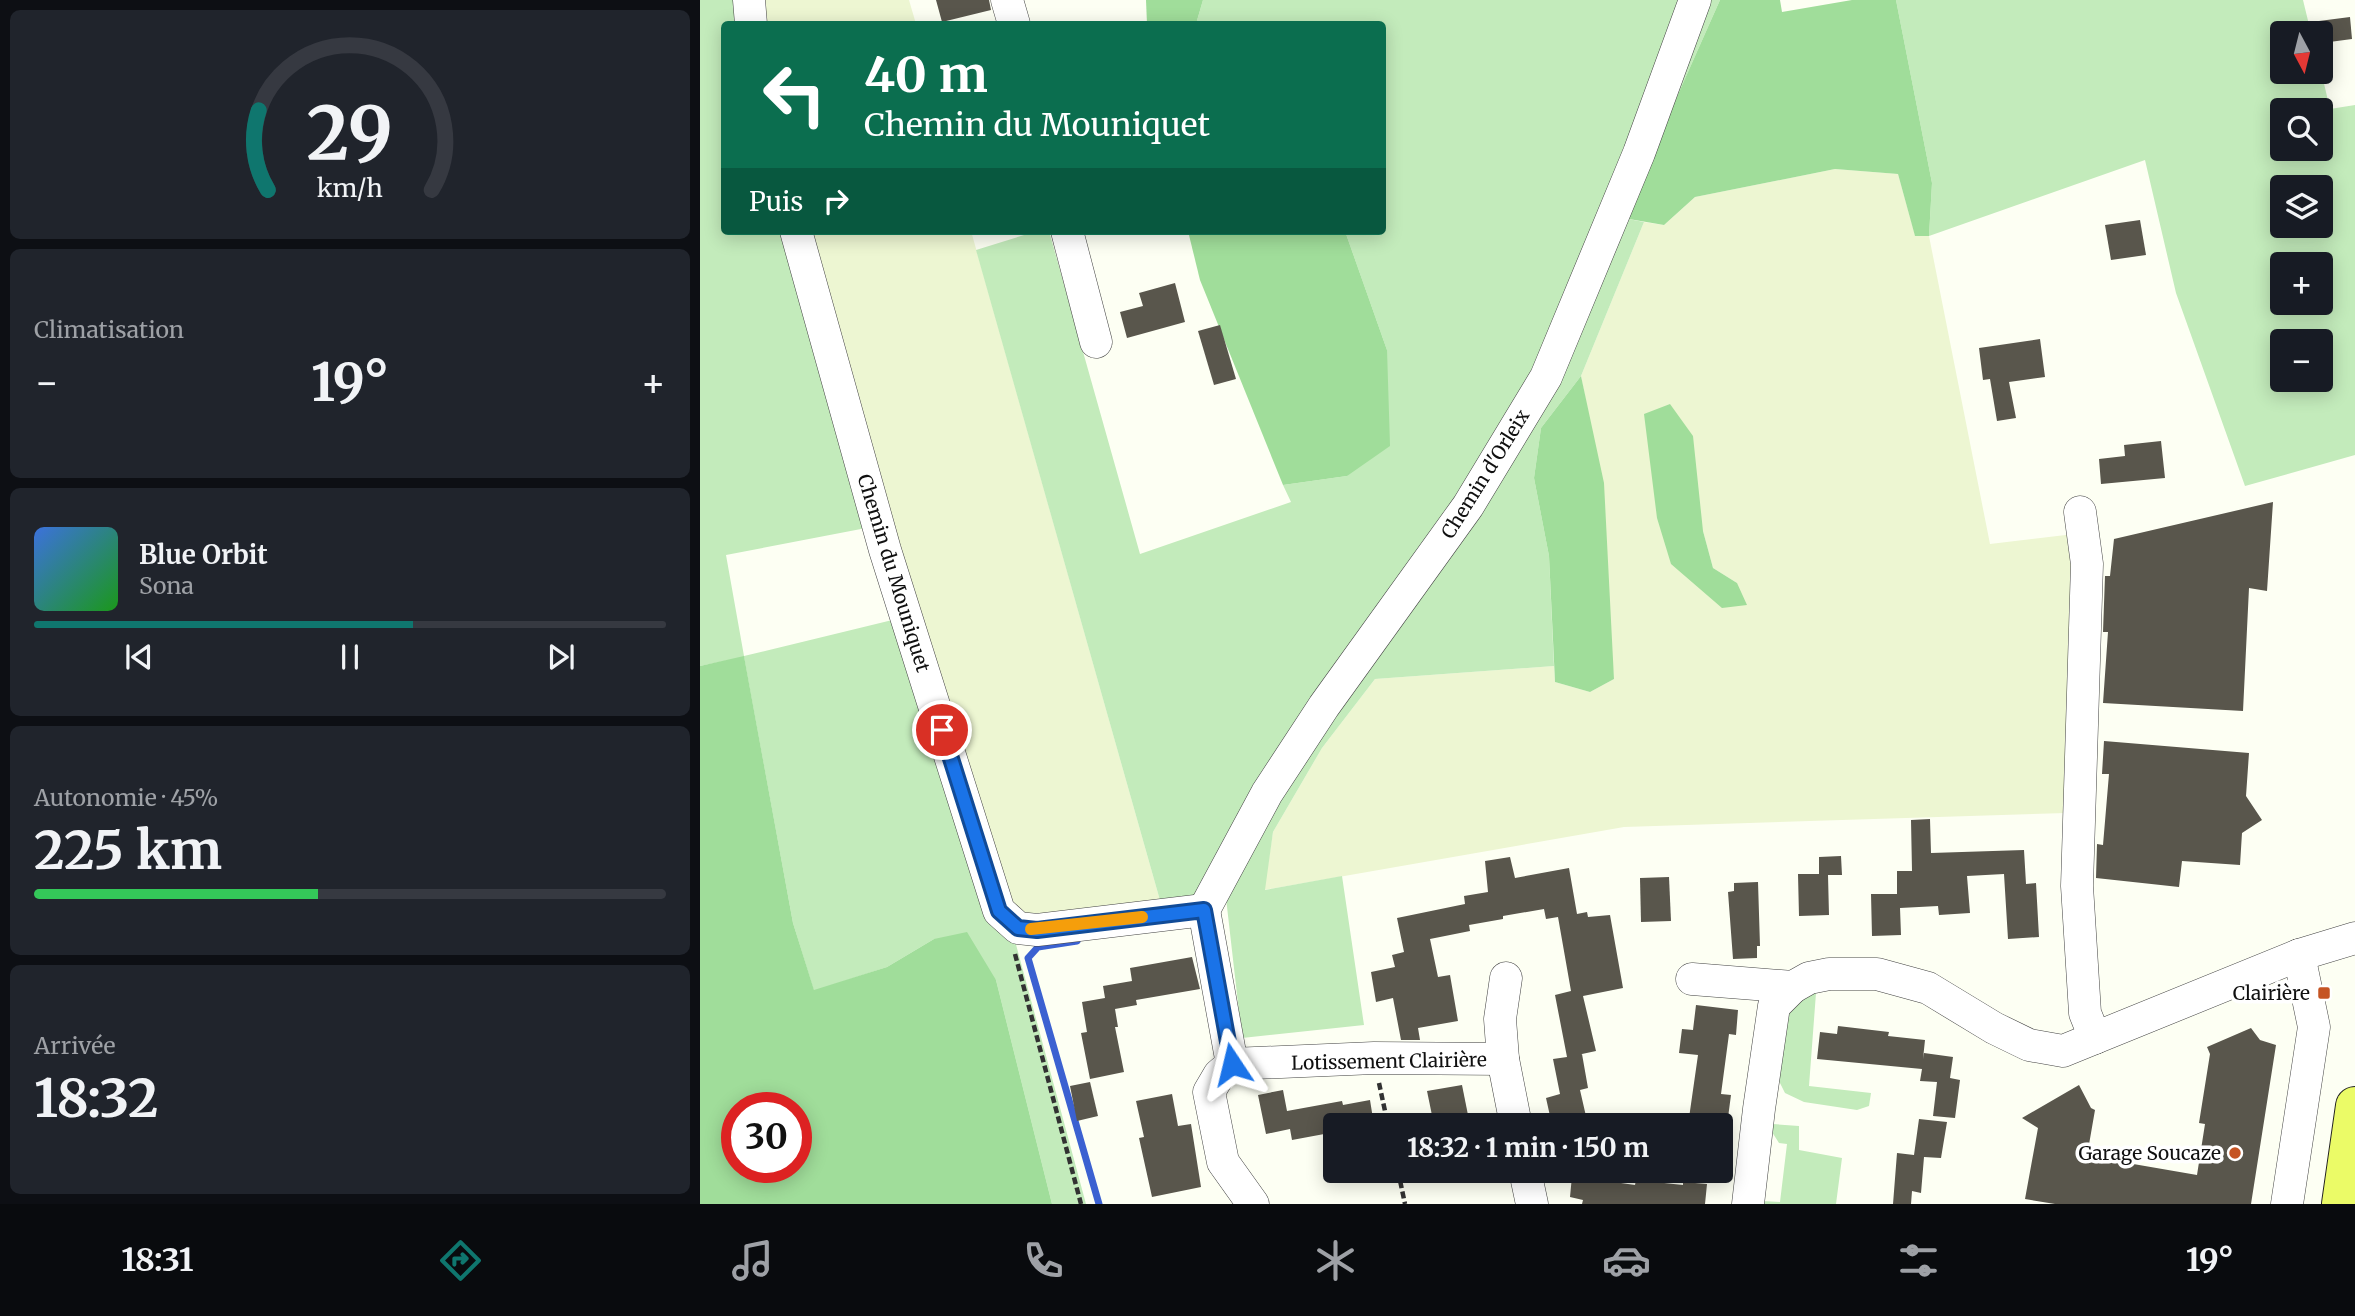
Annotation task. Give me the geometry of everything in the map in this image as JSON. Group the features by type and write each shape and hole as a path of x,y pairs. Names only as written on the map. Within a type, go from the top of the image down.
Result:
{"main road":[{"path":"2341,1204 2352,1152 2355,1106"}],"street":[{"path":"749,0 751,21"},
{"path":"1007,0 1013,21"},
{"name":"Chemin d'Orleix","path":"1204,910 1267,793 1324,706 1468,506 1546,377 1639,153 1695,0"},
{"name":"Chemin du Mouniquet","path":"797,235 884,550 999,911 1018,928"},
{"path":"1068,235 1096,342"},
{"path":"2080,512 2087,564 2077,886 2085,1013 2095,1038"},
{"path":"1018,928 1037,930 1204,910 1232,1064 1219,1075 1209,1092 1223,1162 1253,1204"},
{"path":"1748,1204 1774,1006 1793,986 1809,978 1829,974 1877,974 1928,988 1994,1028 2029,1045 2063,1051 2300,955 2355,938"},
{"path":"2287,1204 2314,1027 2300,955"},
{"name":"Lotissement Clairière","path":"1506,978 1500,1019 1503,1059 1514,1113"},
{"path":"1692,979 1793,986"},
{"name":"Lotissement Clairière","path":"1232,1064 1374,1058 1503,1059"},
{"path":"1528,1183 1532,1204"}],"path":[{"path":"1018,928 1015,954 1081,1204"},
{"path":"1374,1058 1385,1113"},
{"path":"1401,1183 1405,1204"}],"green space":[{"path":"700,0 759,0 762,21 721,21 721,235 808,235 887,524 726,555 744,656 917,614 1011,926 1086,1204 1052,1204 996,980 934,939 887,967 814,991 793,923 744,657 700,666"},
{"path":"759,0 909,0 915,21 762,21"},
{"path":"1146,0 1203,0 1197,21 1147,21"},
{"path":"1203,0 1720,0 1623,218 1644,222 1581,376 1541,428 1534,478 1549,556 1554,666 1375,679 1322,748 1273,832 1265,890 1342,876 1364,1025 1242,1038 1226,898 1163,911 976,250 1024,235 1050,235 1140,554 1291,502 1283,485 1347,476 1387,350 1346,235 1386,235 1386,21 1197,21"},
{"path":"1720,0 1780,0 1782,12 1852,0 1896,0 1932,183 1929,236 1915,236 1898,174 1835,169 1695,197 1664,225 1623,218"},
{"path":"1896,0 2303,0 2308,21 2270,21 2270,84 2324,84 2327,98 2270,98 2270,161 2333,161 2333,109 2355,105 2355,455 2245,486 2176,293 2145,160 1929,236 1932,183"},
{"path":"1835,169 1898,174 1915,235 1929,236 1990,544 2074,534 2066,813 1624,827 1264,890 1273,832 1322,748 1375,679 1554,666 1555,682 1590,692 1614,679 1588,412 1581,376 1644,222 1664,225 1695,197","holes":["1703,531 1713,568 1737,583 1671,564"]},
{"path":"808,235 972,235 1163,911 1011,926"},
{"path":"1189,235 1346,235 1387,350 1390,446 1347,476 1283,485 1200,280"},
{"path":"1581,376 1604,483 1614,679 1590,692 1555,682 1549,556 1534,478 1541,428"},
{"path":"1670,404 1693,436 1703,531 1713,568 1737,583 1747,605 1722,608 1671,564 1657,518 1644,414"},
{"path":"744,656 793,923 814,990 887,967 934,939 967,932 996,980 1052,1204 700,1204 700,666"},
{"path":"1816,993 1809,1086 1871,1093 1869,1106 1857,1110 1804,1102 1785,1093 1779,1081 1783,1019 1806,996"},
{"path":"1773,1124 1799,1126 1799,1150 1842,1158 1836,1204 1761,1204 1762,1201 1780,1202 1787,1144 1779,1143 1772,1132"}],"building":[{"path":"936,0 989,0 991,10 942,21"},
{"path":"2350,17 2352,39 2333,42 2333,21 2319,21"},
{"path":"2140,220 2146,255 2111,260 2105,225"},
{"path":"1175,283 1185,322 1127,338 1120,312 1143,306 1139,293"},
{"path":"1220,325 1236,379 1214,385 1198,331"},
{"path":"2040,339 2045,377 2009,382 2016,418 1997,421 1990,379 1983,380 1979,348"},
{"path":"2161,441 2165,478 2101,484 2099,459 2125,456 2124,445"},
{"path":"2273,502 2267,591 2249,588 2243,711 2103,703 2108,632 2103,632 2105,576 2110,576 2114,539"},
{"path":"2104,741 2249,753 2246,796 2262,820 2242,833 2240,865 2182,861 2179,887 2096,878 2097,844 2103,845 2109,774 2102,774"},
{"path":"1930,819 1931,853 2024,850 2026,884 2036,883 2039,937 2008,939 2004,874 1967,876 1970,913 1939,915 1938,906 1900,908 1901,935 1872,936 1871,894 1897,894 1897,871 1912,871 1911,820"},
{"path":"1841,856 1842,875 1828,875 1829,915 1799,916 1798,874 1819,874 1819,857"},
{"path":"1510,857 1515,878 1569,868 1577,914 1587,912 1588,917 1610,915 1623,988 1583,996 1596,1051 1582,1054 1588,1088 1580,1090 1585,1113 1549,1113 1546,1098 1560,1094 1553,1059 1567,1057 1555,995 1571,991 1558,917 1546,919 1544,909 1503,916 1503,919 1469,925 1470,931 1430,939 1438,977 1450,975 1458,1021 1418,1028 1420,1040 1401,1040 1393,998 1376,1002 1371,972 1395,967 1392,955 1404,952 1397,918 1465,904 1464,896 1488,892 1485,861"},
{"path":"1669,877 1671,921 1641,922 1640,878"},
{"path":"1758,882 1760,946 1757,946 1757,958 1733,959 1728,892 1734,891 1734,883"},
{"path":"1192,957 1200,989 1136,1000 1137,1005 1115,1009 1118,1027 1115,1027 1124,1072 1090,1079 1081,1033 1087,1032 1082,1002 1105,998 1103,986 1132,981 1130,968"},
{"path":"1696,1005 1738,1010 1736,1035 1729,1034 1721,1094 1731,1095 1729,1113 1690,1113 1698,1055 1679,1053 1682,1029 1693,1030"},
{"path":"1838,1026 1889,1032 1888,1036 1925,1040 1923,1059 1924,1053 1953,1057 1950,1078 1960,1080 1955,1118 1933,1116 1937,1082 1920,1081 1922,1069 1817,1059 1820,1032 1837,1034"},
{"path":"2251,1028 2260,1040 2276,1045 2251,1204 2055,1204 2025,1199 2038,1128 2022,1118 2079,1085 2091,1108 2095,1110 2087,1156 2197,1175 2205,1124 2199,1123 2210,1054 2207,1047"},
{"path":"1090,1082 1098,1116 1077,1121 1070,1086"},
{"path":"1462,1085 1468,1113 1432,1113 1427,1091"},
{"path":"1283,1090 1287,1111 1342,1101 1343,1105 1370,1100 1372,1113 1323,1113 1323,1134 1292,1140 1290,1129 1266,1134 1258,1095"},
{"path":"1172,1094 1178,1126 1191,1124 1201,1187 1152,1197 1139,1138 1144,1137 1136,1101"},
{"path":"1919,1119 1947,1122 1941,1158 1924,1157 1921,1193 1912,1191 1911,1204 1893,1204 1897,1153 1914,1155"},
{"path":"1571,1183 1707,1184 1705,1204 1582,1204 1583,1200 1570,1197"}],"waterway":[{"path":"1077,941 1038,947 1028,958 1099,1204"}],"slow traffic":[{"path":"1031,929 1142,917"}],"place":[{"name":"Clairière","path":"2324,993"},
{"name":"Garage Soucaze","path":"2235,1153"}],"route":[{"path":"942,730 999,911 1018,928 1037,930 1204,910 1232,1064"}]}
